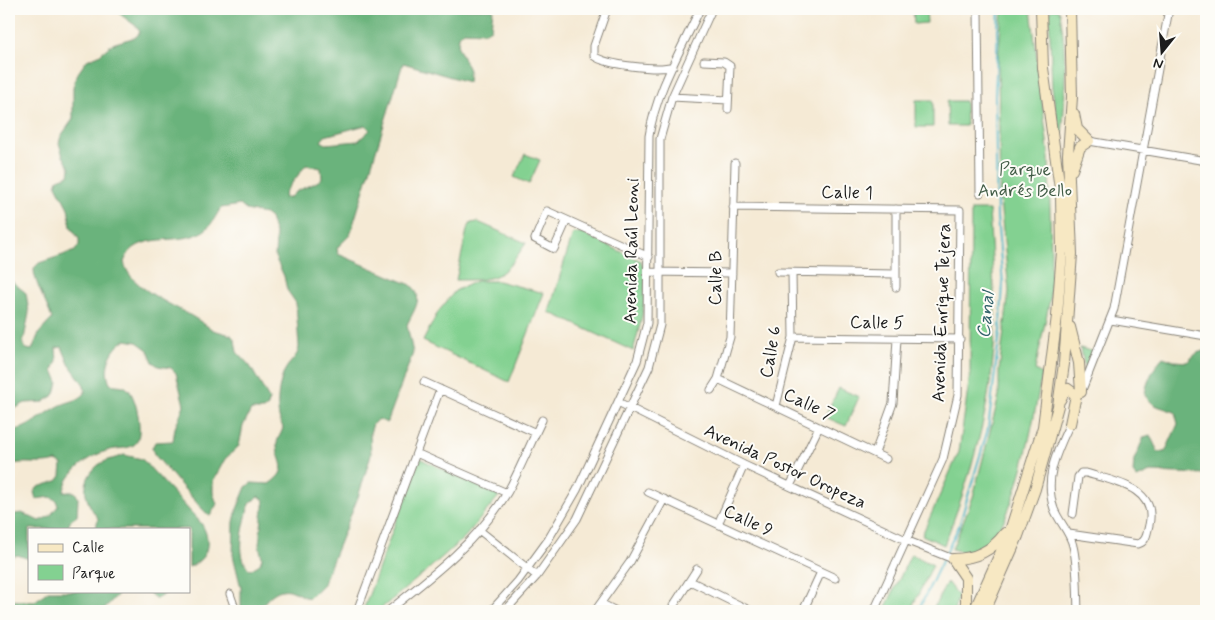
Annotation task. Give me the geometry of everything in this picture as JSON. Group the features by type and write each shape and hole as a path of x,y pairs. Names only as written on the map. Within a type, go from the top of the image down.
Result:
{"main road":[{"path":"974,611 1014,520 1043,427 1057,316 1062,251 1057,155 1043,68 1041,11"},
{"path":"1058,406 1068,323 1072,254 1069,180 1069,140 1072,107 1069,12"},
{"path":"1069,180 1080,147 1089,141 1078,130 1072,107"},
{"path":"1068,323 1077,349 1081,392"},
{"path":"985,611 1026,514 1058,406 1065,391 1068,389 1074,392 1076,399 1070,424"},
{"path":"953,559 967,559 990,548 1001,539 1014,520"},
{"path":"953,559 966,578 966,611"}],"street":[{"path":"606,9 594,46 594,56 603,61 661,69 673,66"},
{"name":"Avenida Raúl Leoni","path":"491,611 528,569 548,540 577,490 637,361 648,323 649,141 651,120 658,98 700,9"},
{"name":"Avenida Raúl Leoni","path":"505,611 537,576 577,518 628,407 649,367 660,325 660,142 663,123 672,97 712,9"},
{"path":"978,9 980,193"},
{"path":"1078,611 1075,560 1069,534 1054,508 1050,486 1050,472 1057,449 1070,424 1081,392 1111,320 1169,9"},
{"path":"704,61 724,62 730,66 728,109"},
{"path":"672,97 728,100"},
{"path":"649,141 660,142"},
{"path":"1089,141 1206,161"},
{"name":"Calle B","path":"712,390 718,379 730,338 735,163"},
{"name":"Calle 1","path":"733,207 960,210"},
{"path":"896,209 896,287"},
{"name":"Avenida Enrique Tejera","path":"874,611 908,541 943,459 958,395 960,210"},
{"path":"567,220 554,249 535,239 547,211 567,220 649,257"},
{"path":"648,272 732,273"},
{"path":"778,272 896,274"},
{"name":"Calle 6","path":"776,406 792,337 792,273"},
{"path":"1111,320 1206,336"},
{"name":"Calle 5","path":"792,337 960,340"},
{"path":"875,453 893,403 897,339"},
{"name":"Calle 7","path":"718,379 886,458"},
{"path":"424,382 536,433"},
{"path":"357,611 440,389"},
{"name":"Avenida Postor Oropeza","path":"618,402 744,465 908,541 953,559"},
{"path":"388,611 450,560 479,530 507,493 542,420"},
{"path":"790,486 819,427"},
{"path":"416,453 507,493"},
{"path":"718,524 744,465"},
{"path":"1069,534 1138,544 1145,539 1151,513 1150,508 1138,492 1126,485 1081,473 1078,477 1074,514"},
{"name":"Calle 9","path":"648,492 835,578"},
{"path":"595,611 602,604 630,562 664,499"},
{"path":"479,530 537,576"},
{"path":"670,611 697,569"},
{"path":"803,611 821,572"},
{"path":"690,581 751,611"},
{"path":"230,594 236,611"},
{"path":"602,604 616,611"}],"green space":[{"path":"113,9 493,9 491,29 485,32 464,31 459,36 458,47 469,70 468,82 403,63 350,235 337,248 338,254 411,285 415,290 417,300 415,310 407,325 413,353 387,423 378,419 373,424 370,433 371,455 358,497 323,584 309,598 290,590 275,593 258,611 241,611 241,588 233,555 234,522 246,487 251,483 269,484 280,474 282,466 277,441 283,427 278,407 280,383 285,370 299,347 296,303 287,290 284,276 275,257 276,237 270,218 265,214 246,210 240,205 221,208 212,223 205,230 195,235 138,245 130,252 124,262 128,272 144,289 213,330 231,335 235,340 237,352 250,366 269,399 268,406 263,410 251,410 243,426 239,446 225,459 213,481 213,493 217,504 210,516 154,454 152,448 155,442 173,441 175,428 184,405 176,373 171,368 158,366 153,362 148,350 137,342 125,340 112,354 107,372 110,384 124,386 128,389 134,400 139,425 138,440 133,446 103,452 88,460 74,471 69,478 64,492 75,492 78,498 77,516 71,520 67,528 28,528 28,559 18,555 9,557 9,515 22,513 39,521 50,516 58,506 56,500 50,497 36,499 34,492 38,487 57,481 61,476 62,464 56,461 9,465 9,431 23,428 55,408 83,396 85,393 84,385 69,364 62,347 56,348 57,361 53,370 58,382 55,394 44,402 25,403 9,412 9,387 14,383 9,376 9,279 26,293 29,313 23,344 26,349 32,350 39,333 52,319 36,279 34,268 39,263 75,251 79,245 79,239 71,227 68,208 56,185 58,179 69,175 70,168 63,156 59,143 61,136 73,119 73,88 76,76 87,60 99,55 112,44 136,37 140,32 136,26","holes":["366,125 370,130 358,141 326,144 321,141 325,136","306,165 321,168 322,178 290,197 284,198 285,192","259,496 264,500 259,545 262,558 260,564 250,570 245,564 243,556 243,529 249,504"]},
{"path":"913,9 926,9 927,23 914,24"},
{"name":"Parque Andrés Bello","path":"1002,9 1031,9 1049,158 1050,299 1035,370 1042,374 1035,413 1011,505 1002,524 989,543 974,551 963,551 952,549 973,497 999,396 999,371 1009,291 1000,201 998,62"},
{"path":"1057,9 1060,12 1065,61 1065,94 1061,143 1052,88 1049,12"},
{"path":"916,100 933,100 933,127 916,127"},
{"path":"947,101 965,101 966,126 948,126"},
{"path":"525,154 540,160 529,184 514,177"},
{"path":"971,210 989,210 995,313 993,356 990,384 979,439 963,493 944,545 922,535 959,452 970,375"},
{"path":"478,222 526,243 511,264 498,275 490,278 456,280 467,230 471,223"},
{"path":"573,233 584,234 641,261 645,282 644,306 633,351 549,312"},
{"path":"476,281 498,281 544,293 509,382 423,341 438,312 455,291"},
{"path":"1080,348 1095,352 1086,371"},
{"path":"1206,350 1206,474 1150,472 1137,478 1133,473 1134,460 1144,437 1150,435 1158,452 1165,452 1178,424 1175,412 1154,405 1145,396 1154,370 1163,357 1174,361 1187,362 1197,353"},
{"path":"839,388 859,397 846,426 825,417"},
{"path":"124,455 142,459 201,523 207,536 207,548 196,564 190,567 190,528 96,528 98,518 90,506 86,487 90,474 98,465"},
{"path":"419,458 499,496 465,537 424,573 378,611 363,611"},
{"path":"911,554 933,565 910,611 884,611"},
{"path":"947,582 958,596 954,611 932,611"},
{"path":"47,592 120,592 102,611 9,611 9,600 34,602"},
{"path":"148,592 168,592 156,599"}],"waterway":[{"name":"Canal","path":"946,553 959,526 988,429 1000,331 1003,284 997,217 995,96 999,9"},
{"name":"Canal","path":"918,611 944,557"}]}
